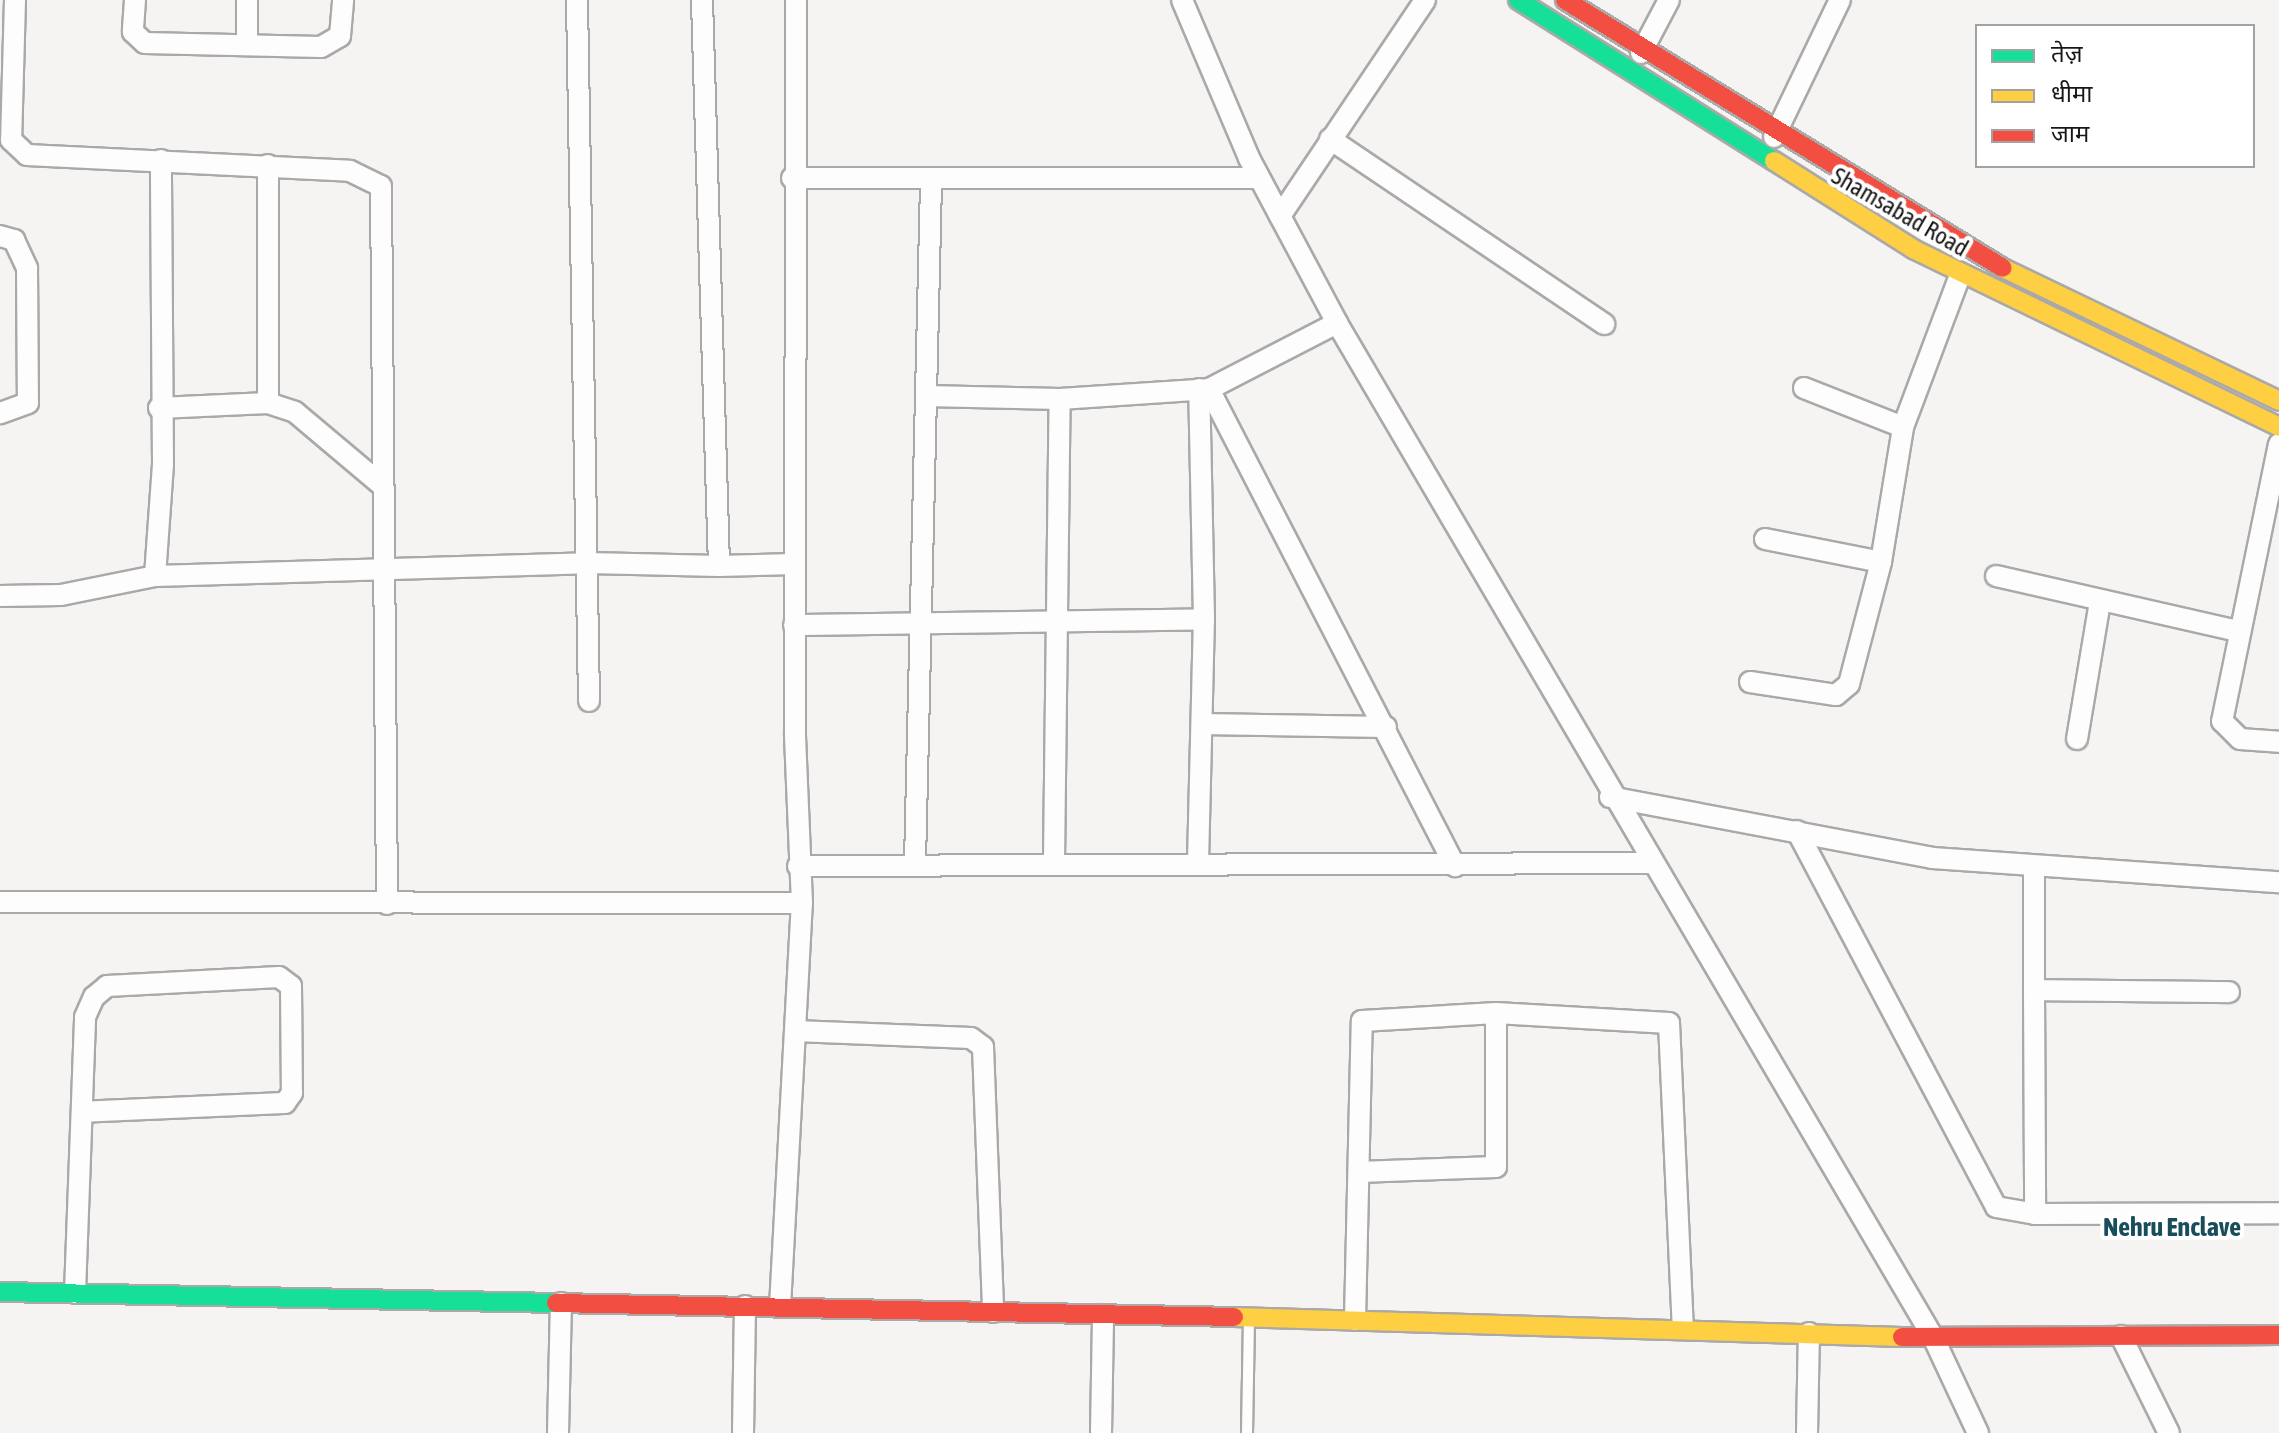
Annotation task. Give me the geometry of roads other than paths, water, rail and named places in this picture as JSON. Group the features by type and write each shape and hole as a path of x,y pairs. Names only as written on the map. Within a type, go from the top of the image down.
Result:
{"street":[{"path":"15,0 16,149 350,171 371,177 386,199 381,572 387,904"},
{"path":"135,0 139,41 247,44 334,44 343,0"},
{"path":"247,0 247,44"},
{"path":"577,0 589,701"},
{"path":"702,0 719,566"},
{"path":"780,1307 802,903 798,866 794,625 792,178 796,0"},
{"path":"1182,0 1259,178 1337,323 1610,797 1934,1339 1978,1433"},
{"path":"1280,216 1425,0"},
{"name":"Shamsabad Road","path":"1518,0 1707,124 1960,275 2279,427"},
{"name":"Shamsabad Road","path":"1565,0 1641,53 1774,137 1969,252 2279,401"},
{"path":"1641,53 1669,0"},
{"path":"1774,137 1840,0"},
{"path":"1330,139 1604,324"},
{"path":"155,576 161,160"},
{"path":"268,165 268,403"},
{"path":"792,178 931,183 1259,178"},
{"path":"915,862 931,183"},
{"path":"0,236 14,240 27,268 28,403 0,413"},
{"path":"1750,682 1844,693 1881,562 1903,427 1931,335 1960,275"},
{"path":"926,396 1060,399 1204,389 1337,323"},
{"path":"1804,388 1903,427"},
{"path":"1198,862 1204,619 1204,389"},
{"path":"1204,389 1386,727 1455,866"},
{"path":"1054,860 1060,399"},
{"path":"159,408 268,403 295,412 383,486"},
{"path":"2279,444 2223,699 2225,731 2279,742"},
{"path":"1765,539 1881,562"},
{"path":"0,596 61,595 155,576 381,572 587,563 794,564"},
{"path":"1996,576 2238,631"},
{"path":"2077,739 2100,601"},
{"path":"794,625 922,619 1204,619"},
{"path":"1202,724 1386,727"},
{"path":"1610,797 1932,858 2279,882"},
{"path":"1797,831 1982,1192 1996,1207 2035,1214 2279,1213"},
{"path":"798,866 1054,860 1455,866 1651,863"},
{"path":"2034,866 2035,1214"},
{"path":"0,902 802,903"},
{"path":"75,1293 85,1017 107,986 279,977 291,986 292,1093 285,1103 82,1112"},
{"path":"2034,990 2229,992"},
{"path":"1359,1172 1496,1167 1496,1013"},
{"path":"1355,1320 1362,1021 1496,1013 1669,1023 1683,1326"},
{"path":"795,1031 971,1038 983,1047 993,1312"},
{"path":"0,1292 1683,1326 1934,1339 2279,1335"},
{"path":"558,1433 561,1303"},
{"path":"743,1433 745,1306"},
{"path":"1101,1433 1103,1315"},
{"path":"1807,1433 1809,1333"},
{"path":"2121,1336 2169,1433"}],"lane":[{"path":"1247,1433 1249,1318"}],"district":[{"name":"Nehru Enclave","path":"2172,1228"}]}
